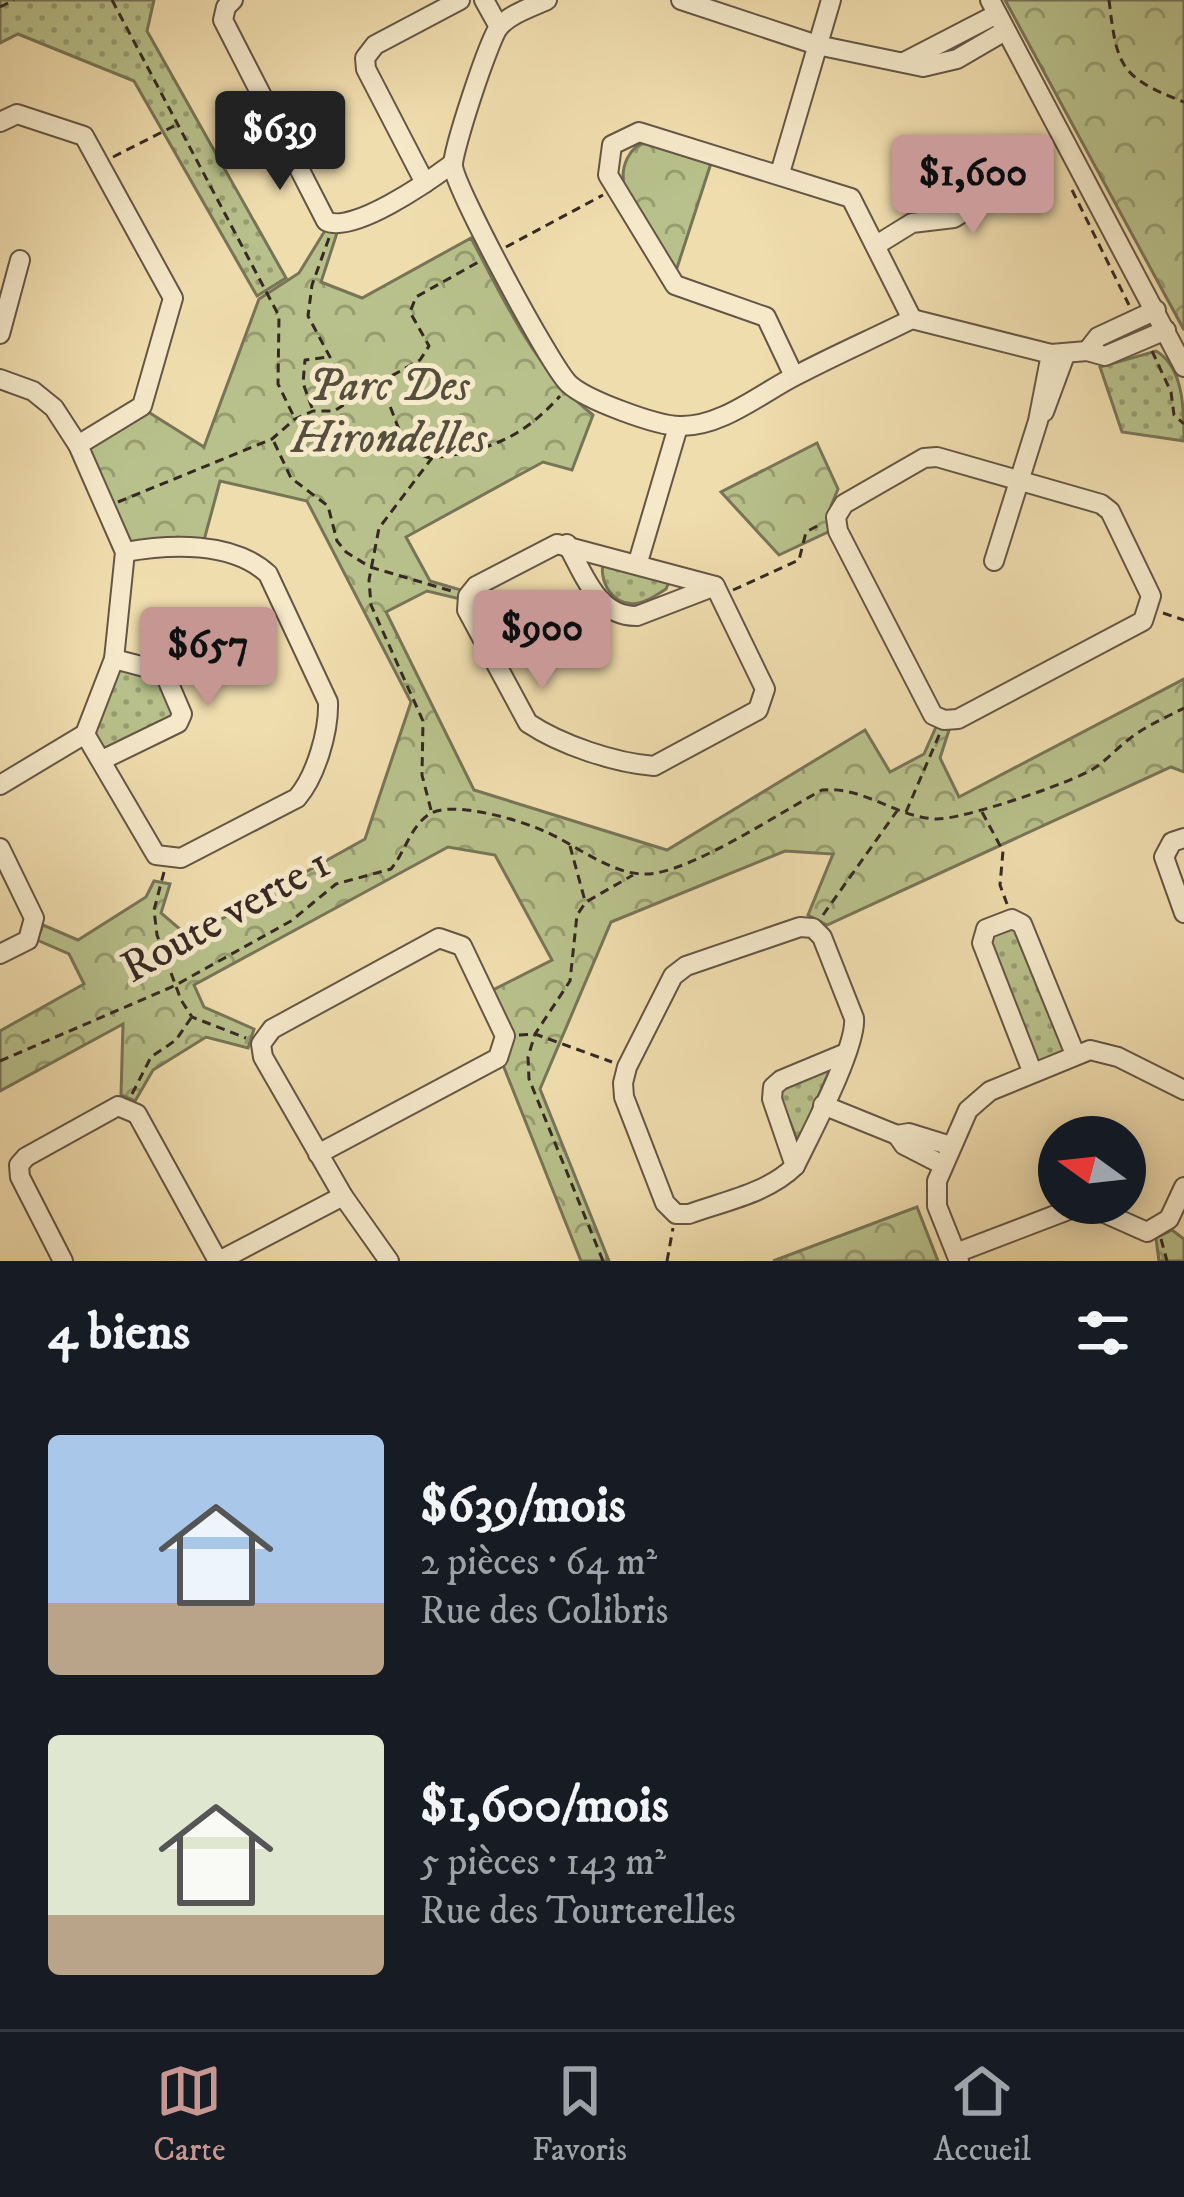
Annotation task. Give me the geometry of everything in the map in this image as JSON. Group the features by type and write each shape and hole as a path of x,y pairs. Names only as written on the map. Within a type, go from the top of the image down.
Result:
{"street":[{"path":"233,0 223,20 322,218 334,225 350,224 452,164"},
{"path":"425,183 366,69 365,58 375,45 460,0"},
{"path":"484,0 499,27"},
{"path":"547,0 499,27 452,164 462,193 543,347 570,385 597,400 677,427 720,417 912,319 1058,355 1087,351 1105,356 1166,330"},
{"path":"681,0 707,4 818,45 906,61 997,15 1184,367"},
{"path":"780,173 831,0"},
{"path":"0,122 16,114 84,136 173,298 142,406 78,445"},
{"path":"794,376 766,317 675,285 608,175 612,145 639,132 850,198 878,244 912,319"},
{"path":"878,244 912,223 954,218 1034,167"},
{"path":"0,334 20,260"},
{"path":"1087,351 1098,337 1156,310"},
{"path":"994,561 1058,355"},
{"path":"0,379 33,391 54,408 78,445 125,552 114,659 85,734 0,785"},
{"path":"638,562 677,427"},
{"path":"937,457 1019,481 1101,504 1110,512 1151,596 1150,609 1143,621 958,719 944,720 933,715 838,531 836,517 844,504 924,458 937,457"},
{"path":"85,734 156,855 168,859 181,858 297,798 307,786 328,716 328,702 268,574 257,563 187,544 125,552"},
{"path":"557,544 567,544 638,562 717,591 765,689 758,710 654,766 562,740 529,723 467,610 468,596 476,586 557,544"},
{"path":"567,544 603,605 625,616 717,591"},
{"path":"102,760 178,723 182,714 164,672 114,659"},
{"path":"1184,838 1172,842 1164,857 1184,913"},
{"path":"0,848 34,918 28,940 0,954"},
{"path":"1031,1072 982,943 986,929 1012,919 1022,923 1075,1054"},
{"path":"800,927 813,928 822,937 854,1018 855,1030 846,1053 795,1166 772,1184 688,1214 676,1214 665,1203 624,1097 627,1067 673,976 686,966 800,927"},
{"path":"318,1154 498,1058 505,1048 505,1036 462,946 439,938 272,1029 261,1045 263,1057 318,1154 389,1261"},
{"path":"1184,1090 1090,1050 990,1091 968,1110 947,1155 937,1181 937,1206 957,1257 1084,1204 1147,1232 1168,1220 1184,1187"},
{"path":"795,1166 772,1099 773,1088 781,1080 846,1053"},
{"path":"824,1105 897,1135 904,1145 947,1155"},
{"path":"63,1261 20,1177 19,1165 118,1106 137,1114 218,1261 344,1196"}],"path":[{"path":"0,7 14,0"},
{"path":"112,0 279,316 278,384 295,418"},
{"path":"1109,0 1115,52 1125,70 1151,90 1184,102"},
{"path":"100,164 176,126"},
{"path":"1069,182 1136,320"},
{"path":"105,507 272,439 295,418 354,402 420,360 429,346 410,312 416,297 616,188"},
{"path":"334,225 313,285 308,316 354,402"},
{"path":"1146,340 1172,392 1174,415 1184,424"},
{"path":"314,411 302,383 305,360 331,358"},
{"path":"377,384 386,393 405,443 416,454 432,458 497,446 546,412 570,385"},
{"path":"272,439 291,478 328,506 337,541 346,552 370,567 468,596"},
{"path":"432,458 379,527 370,567 370,605 423,721 422,775 431,812 446,808 482,813 544,830 635,874 653,874 683,865 822,790 844,788 905,814 952,819 981,810 1076,778 1131,737 1184,708"},
{"path":"717,591 799,560 806,532 836,517"},
{"path":"1150,609 1184,620"},
{"path":"905,814 944,720"},
{"path":"813,928 898,809"},
{"path":"981,810 1003,850 1000,885 1012,919"},
{"name":"Route verte 1","path":"0,1061 174,986 291,921 336,884 392,869 416,826 431,812"},
{"path":"570,845 586,902"},
{"path":"168,859 154,910 160,947 174,986 192,1017 261,1045"},
{"path":"603,1261 529,1079 528,1057 535,1034 571,981 578,915 586,902 635,874"},
{"path":"127,1107 151,1057 176,1040 192,1017"},
{"path":"505,1036 535,1034 627,1067"},
{"path":"667,1261 676,1214"},
{"path":"1157,1226 1167,1261"}],"green space":[{"path":"0,0 154,0 147,31 286,278 257,296 134,81 18,34 0,43"},
{"path":"1005,0 1184,0 1184,330"},
{"path":"650,140 713,157 676,271 624,188 627,158"},
{"name":"Parc Des Hirondelles","path":"326,229 337,233 321,282 362,298 471,238 538,356 593,415 572,470 543,462 406,537 430,581 461,590 460,599 427,591 386,612 474,790 667,850 865,730 890,772 924,754 936,727 949,730 940,758 959,797 1184,679 1184,772 1171,767 827,925 808,915 833,854 785,851 611,922 540,1089 609,1261 581,1261 503,1065 513,1034 493,990 552,960 495,855 448,847 194,985 204,1007 254,1029 248,1048 206,1037 153,1070 135,1101 121,1095 123,1024 0,1091 0,1031 84,984 69,954 37,940 43,925 78,940 146,897 154,881 170,884 161,913 189,937 365,839 411,702 307,501 220,481 203,544 178,537 126,548 81,446 142,408 204,447 259,299 299,273"},
{"path":"1156,351 1177,379 1184,441 1122,432 1100,367"},
{"path":"817,443 838,489 831,506 830,531 779,555 721,492"},
{"path":"604,559 669,582 646,601 622,601 605,584"},
{"path":"115,663 163,674 175,721 104,756 88,733"},
{"path":"1012,919 1075,1054 1032,1071 986,929"},
{"path":"831,1067 798,1142 778,1091"},
{"path":"917,1207 938,1261 773,1261"},
{"path":"1172,1230 1184,1239 1184,1261 1159,1261 1156,1238"}]}
